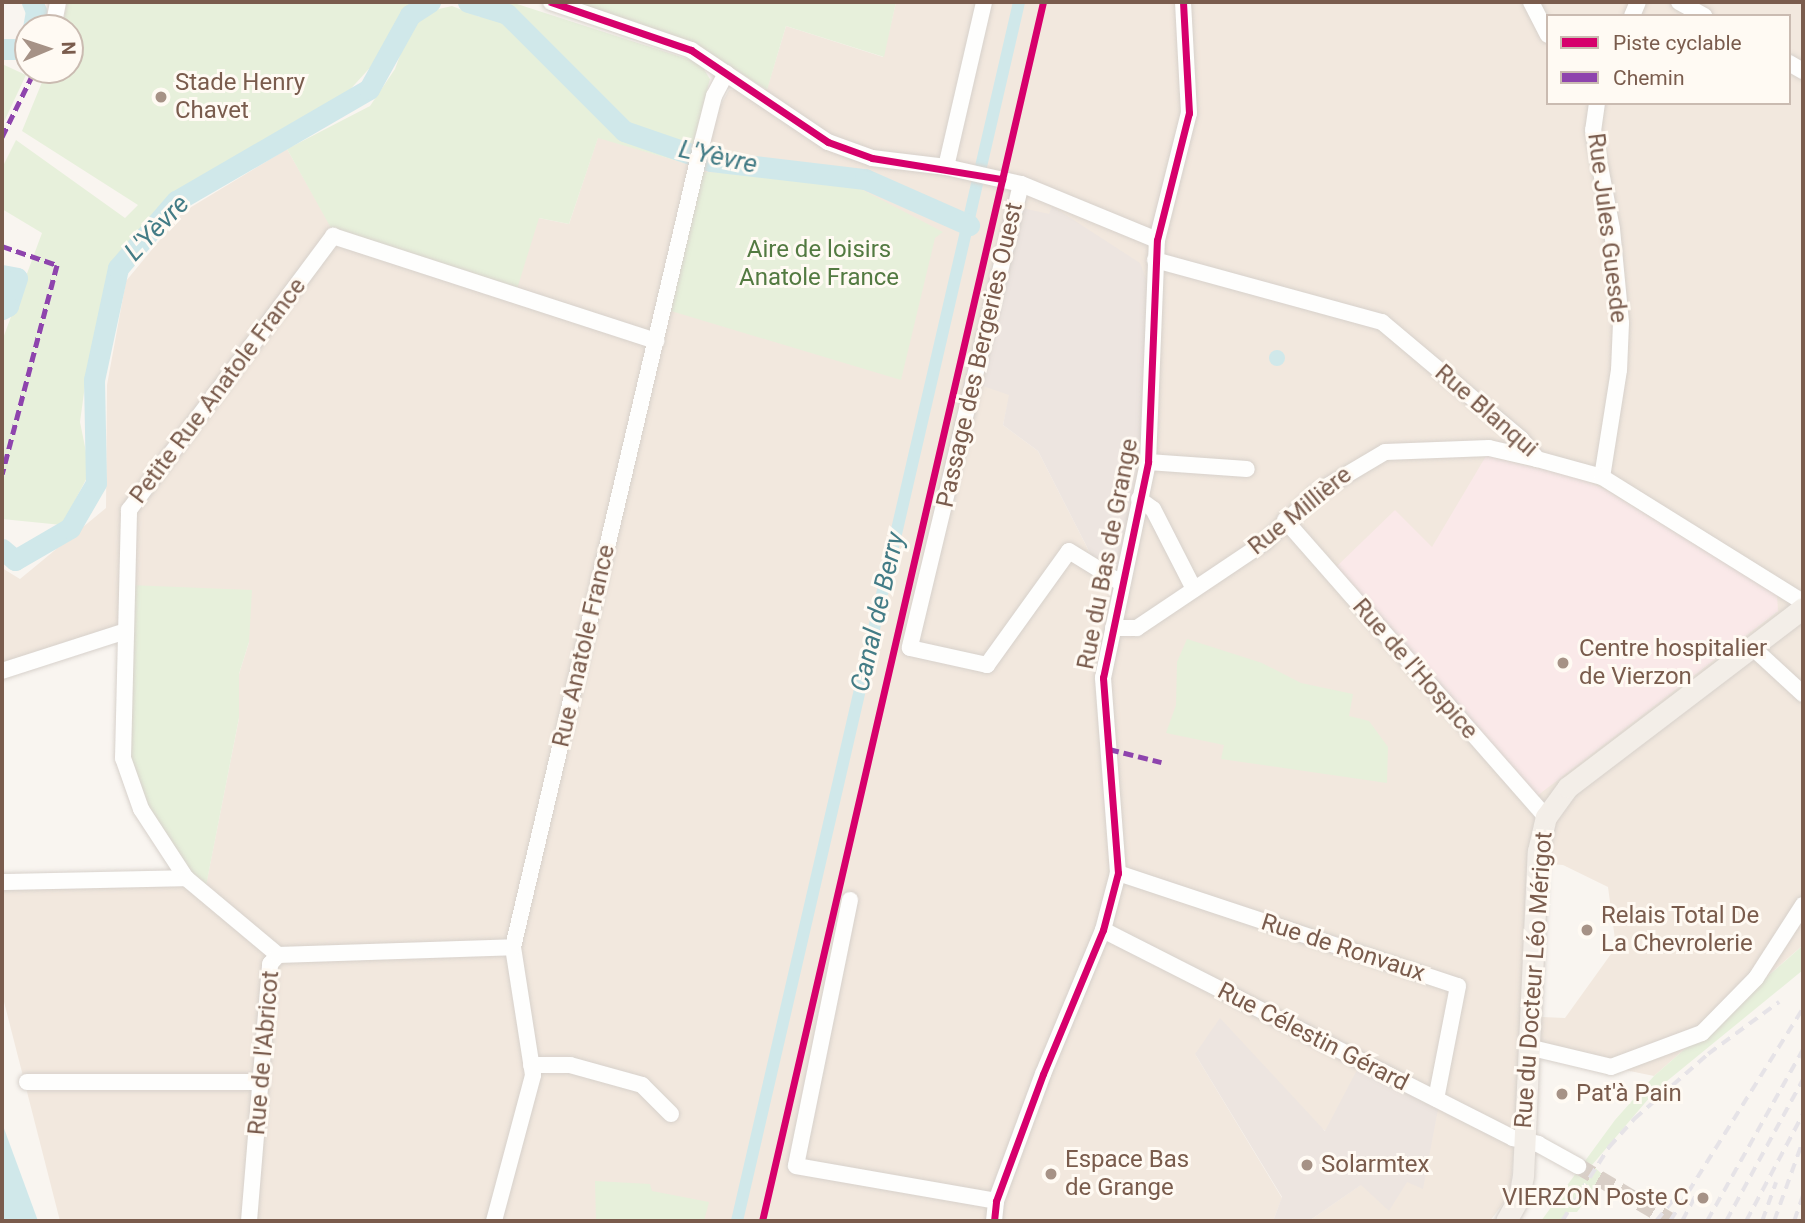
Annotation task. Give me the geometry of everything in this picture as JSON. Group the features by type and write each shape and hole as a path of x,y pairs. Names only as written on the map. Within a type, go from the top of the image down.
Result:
{"main road":[{"name":"Rue du Docteur Léo Mérigot","path":"1506,1221 1521,1191 1538,851 1546,817 1569,787 1803,608"}],"street":[{"path":"551,2 691,50 828,142 872,158 946,167 1021,184 1157,240"},
{"path":"946,167 984,2"},
{"name":"Rue du Bas de Grange","path":"994,1221 996,1201 1103,930 1118,873 1103,697 1121,583 1149,462 1154,260 1189,113 1183,2"},
{"path":"1531,2 1546,31"},
{"path":"1679,2 1700,14"},
{"name":"Rue Anatole France","path":"494,1221 533,1075 513,947 702,143 714,96 726,73"},
{"name":"Rue Jules Guesde","path":"1592,105 1593,130 1612,229 1621,323 1619,370 1602,477"},
{"name":"Passage des Bergeries Ouest","path":"1021,184 910,648 987,665 1069,551 1121,583"},
{"name":"Petite Rue Anatole France","path":"278,955 186,878 141,809 123,758 128,510 333,236 656,341"},
{"name":"Rue Blanqui","path":"1154,260 1381,322 1521,439 1537,459 1602,477 1803,602"},
{"name":"Rue Millière","path":"1113,628 1138,628 1265,542 1285,520 1339,478 1385,452 1489,448 1537,459"},
{"path":"1149,462 1247,470"},
{"path":"1139,499 1153,509 1194,589"},
{"name":"Rue de l'Hospice","path":"1285,520 1546,817"},
{"path":"2,671 126,631"},
{"path":"1752,647 1803,694"},
{"name":"Rue de Ronvaux","path":"1118,873 1458,986 1436,1099"},
{"path":"2,882 186,878"},
{"path":"850,900 796,1166 996,1201"},
{"path":"1528,1047 1611,1067 1702,1033 1756,978 1803,905"},
{"name":"Rue Célestin Gérard","path":"1103,930 1436,1099 1578,1166"},
{"name":"Rue de l'Abricot","path":"249,1221 270,964 278,955 513,947"},
{"path":"531,1065 570,1065 642,1085 671,1114"},
{"path":"27,1082 261,1082"}],"shaded area":[{"path":"896,2 1803,2 1803,945 1654,1076 1523,1049 1510,1194 1490,1221 1309,1221 1362,1184 1326,1131 1195,1054 1282,1198 1273,1221 60,1221 2,994 2,889 190,881 205,890 239,718 239,674 249,642 127,634 2,676 2,568 20,579 106,508 107,385 126,281 183,212 287,149 332,228 539,218 569,224 598,137 688,164 729,90 767,89 786,26 883,57","holes":["1052,207 1092,557 1038,451 1003,425","1432,548 1778,611 1533,798","1549,864 1563,865 1608,887 1616,947 1565,1018 1542,1017"]},
{"path":"1052,206 1140,263 1148,284 1141,451 1118,567 1092,557 1038,451 1003,425 1009,395 983,386 1022,208 1049,214"},
{"name":"Centre hospitalier de Vierzon","path":"1486,456 1582,479 1606,490 1777,595 1778,611 1533,799 1335,568 1395,510 1432,547"},
{"path":"1220,1018 1325,1131 1358,1068 1438,1109 1423,1189 1407,1182 1389,1211 1361,1185 1309,1221 1273,1221 1282,1197 1195,1054"}],"green space":[{"path":"67,2 426,2 409,10 377,60 346,94 169,199 123,249 106,283 86,378 80,422 90,472 62,525 2,519 2,341 42,233 2,209 2,168 16,140 125,218 138,205 22,131 41,84 84,84 84,14 65,14"},
{"path":"570,2 896,2 884,57 786,26 767,90 696,44"},
{"path":"514,3 700,63 710,79 688,164 598,138 569,224 539,218 517,289 331,228 287,149 370,106 395,69 413,20 426,12 452,6 480,17"},
{"path":"2,64 14,70 14,84 22,84 2,126"},
{"name":"Aire de loisirs Anatole France","path":"700,172 836,176 943,232 935,238 901,380 671,311"},
{"path":"128,585 252,590 249,642 239,674 239,718 205,891 143,808 126,757"},
{"path":"1187,639 1262,663 1301,683 1353,694 1349,716 1369,721 1388,747 1387,783 1221,759 1224,745 1166,733 1176,705 1177,662"},
{"path":"1801,947 1803,970 1656,1090 1592,1165 1603,1175 1577,1212 1569,1212 1562,1221 1541,1221 1615,1120 1654,1076"},
{"path":"595,1181 650,1184 652,1191 709,1202 704,1221 596,1221"}],"water":[{"path":"1277,350 1283,352 1283,364 1277,366 1271,364 1269,358 1271,352"},
{"path":"2,1123 38,1221 2,1221"}],"waterway":[{"name":"L'Yèvre","path":"32,2 35,14"},
{"name":"L'Yèvre","path":"2,549 15,560 70,528 96,483 94,380 118,268 176,201 369,89 410,15 430,2"},
{"name":"L'Yèvre","path":"468,2 507,14 624,131 711,161 865,179 969,225"},
{"name":"Canal de Berry","path":"737,1221 1019,2"},
{"name":"L'Yèvre","path":"2,49 14,49"},
{"name":"L'Yèvre","path":"2,275 17,278 8,306 2,309"}],"tunnel":[{"path":"1578,1166 1671,1221"}],"railway":[{"path":"1562,1221 1609,1147 1634,1119 1708,1054 1779,1002"},
{"path":"1670,1221 1803,1008"},
{"path":"1707,1221 1803,1049"},
{"path":"1726,1221 1803,1079"},
{"path":"1746,1221 1803,1114"},
{"path":"1774,1221 1803,1140"},
{"path":"1762,1221 1776,1182"},
{"path":"1682,1221 1696,1195"},
{"path":"1794,1221 1803,1195"},
{"path":"1656,1221 1674,1199"}],"marked path":[{"path":"2,137 28,84"},
{"path":"2,246 57,265 2,474"},
{"path":"1109,749 1161,762"}],"cycle path":[{"path":"551,2 691,50 828,142 872,158 1002,179"},
{"path":"762,1221 1043,2"},
{"path":"994,1221 996,1201 1043,1074 1103,930 1118,873 1103,678 1148,462 1157,240 1189,113 1183,2"}],"place":[{"name":"Stade Henry Chavet","path":"161,97"},
{"name":"Centre hospitalier de Vierzon","path":"1563,663"},
{"name":"Relais Total De La Chevrolerie","path":"1587,930"},
{"name":"Pat'à Pain","path":"1562,1094"},
{"name":"Solarmtex","path":"1307,1165"},
{"name":"Espace Bas de Grange","path":"1051,1174"},
{"name":"VIERZON Poste C","path":"1703,1198"}]}
